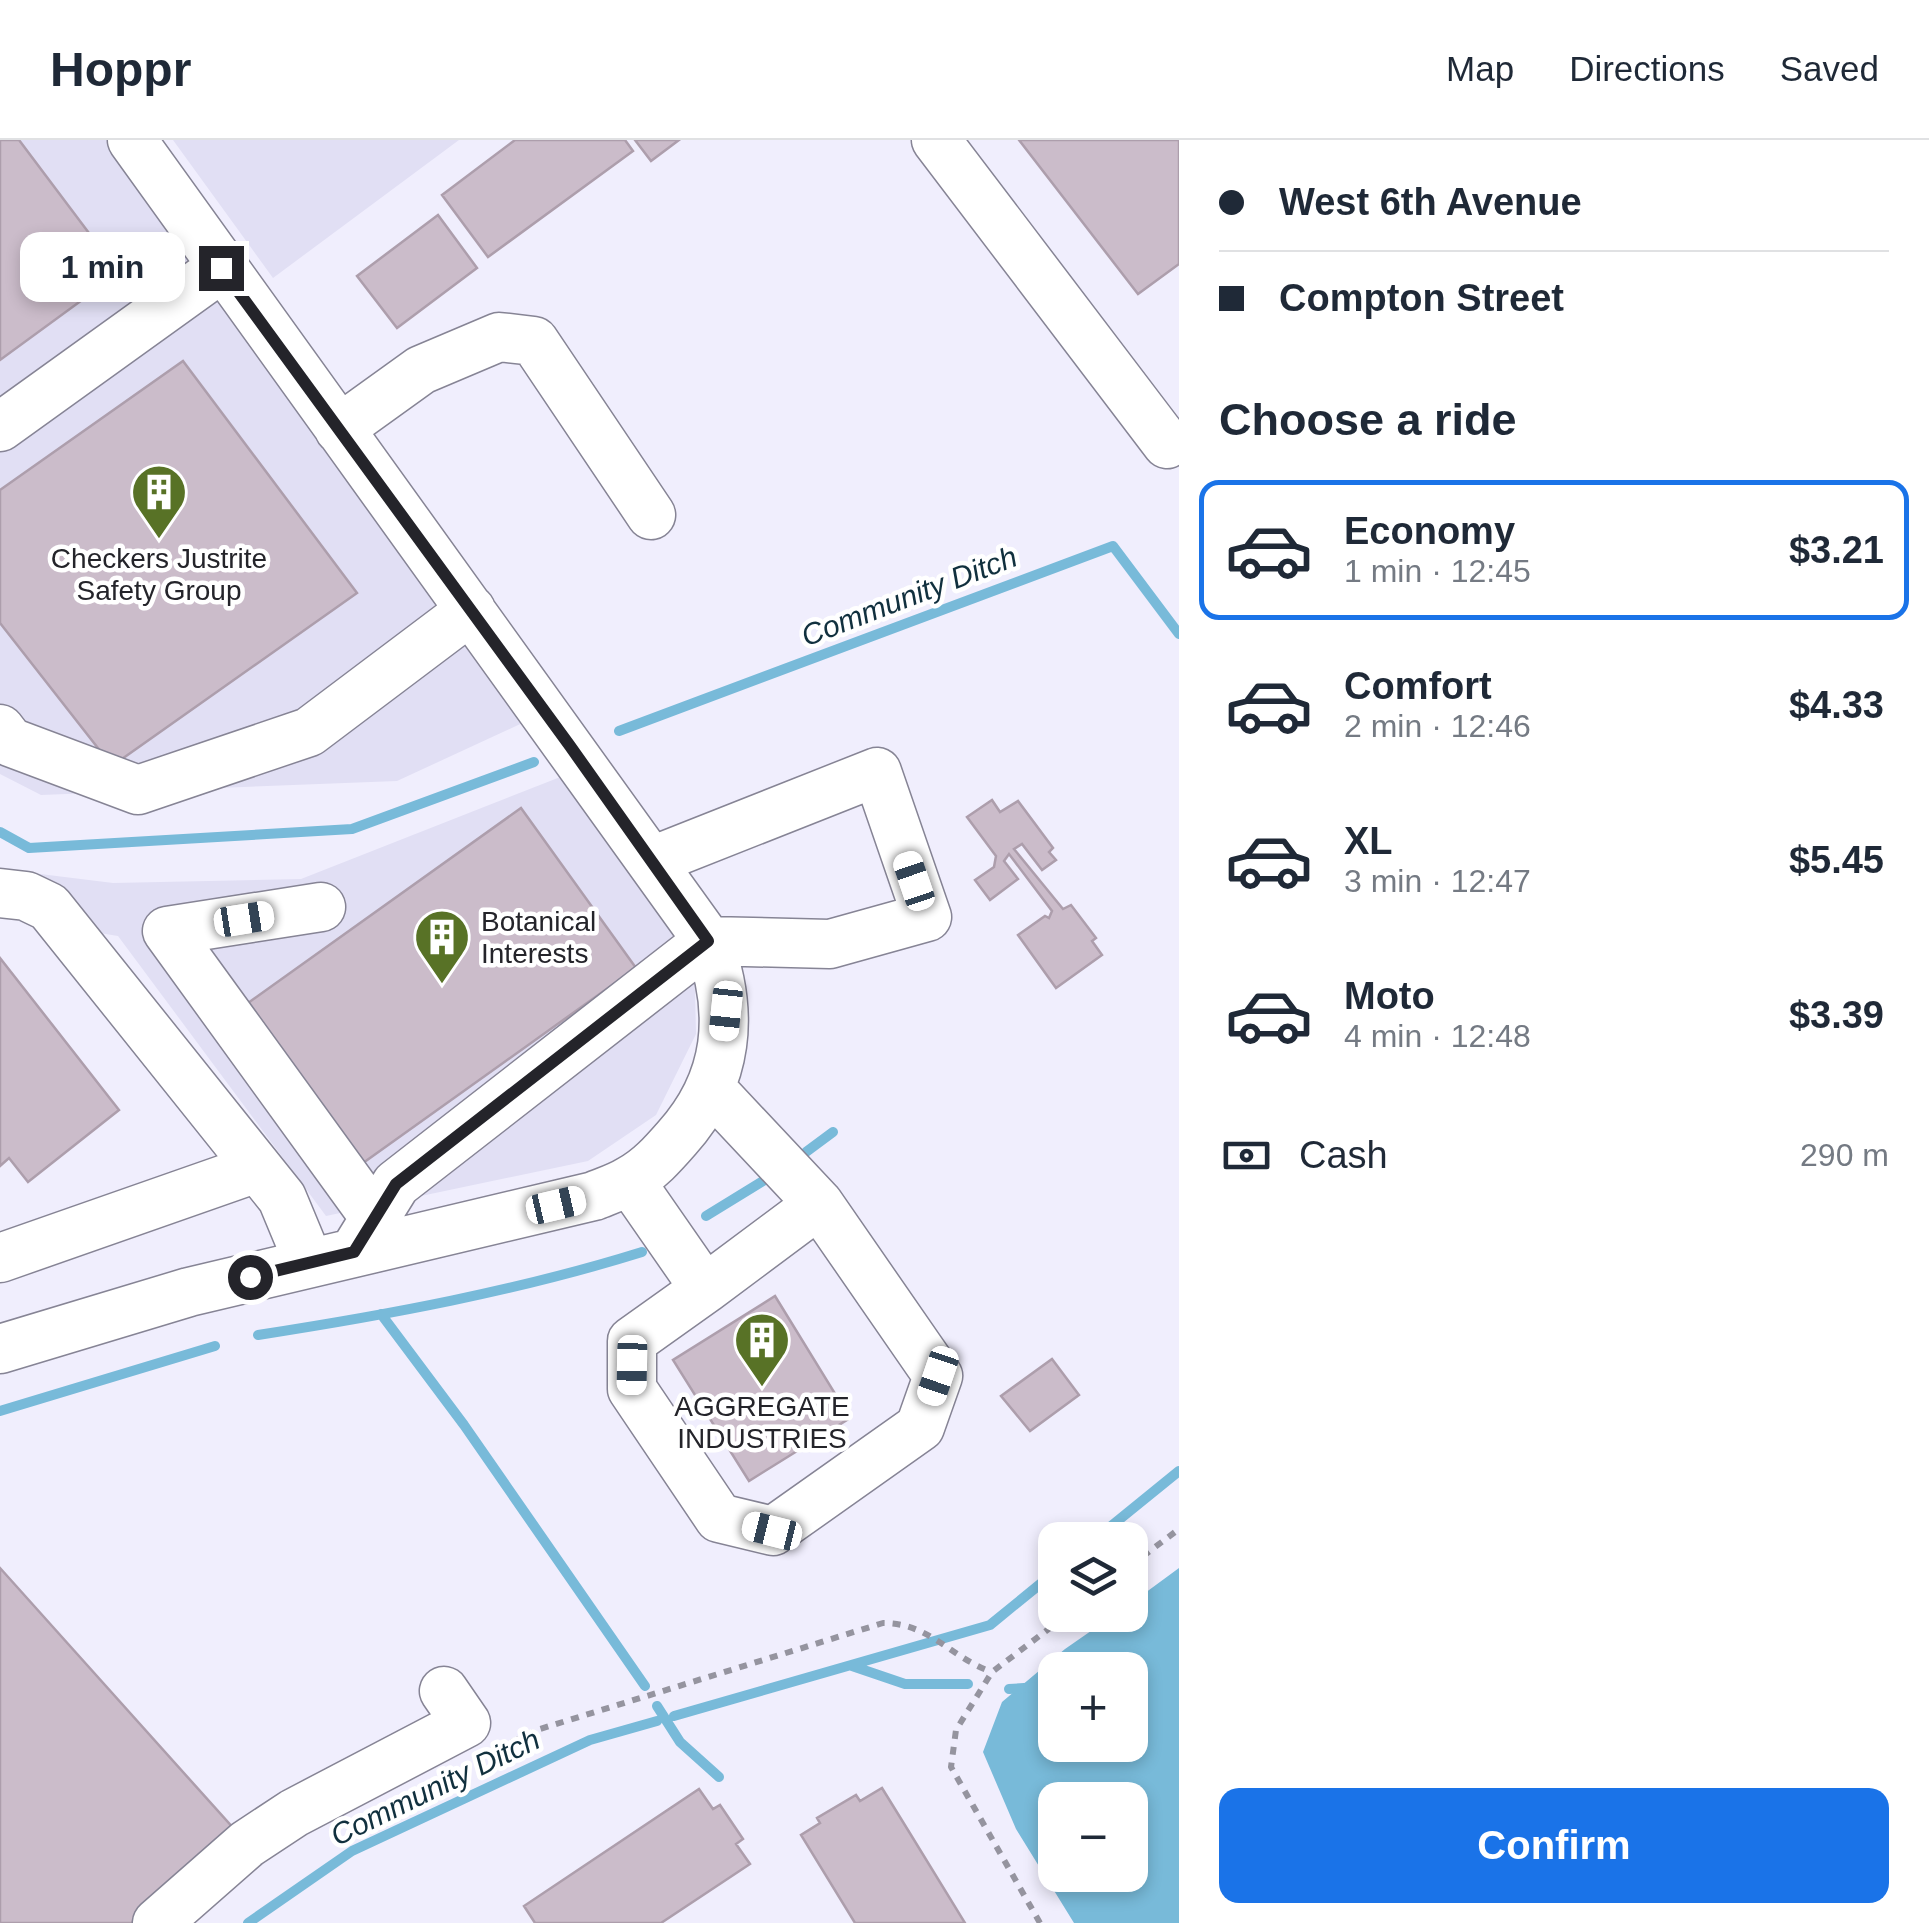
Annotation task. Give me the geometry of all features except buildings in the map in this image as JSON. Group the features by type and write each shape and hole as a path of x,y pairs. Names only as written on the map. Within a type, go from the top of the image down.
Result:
{"street":[{"path":"0,1349 189,1292 309,1263 365,1235 594,1196 630,1181 656,1162 694,1120 721,1055 726,1011 708,941 132,140"},
{"path":"936,140 1175,446"},
{"path":"0,427 221,268"},
{"path":"338,429 421,370 499,337 534,341 651,515"},
{"path":"0,729 10,742 138,790 309,732 471,610"},
{"path":"365,1235 396,1184 708,941 830,944 927,918 877,772 652,861"},
{"path":"0,893 26,896 49,907 282,1198 309,1263"},
{"path":"321,907 167,931 365,1235"},
{"path":"710,1089 819,1204 938,1376 920,1427 772,1531 718,1518 632,1388 632,1342 819,1204"},
{"path":"0,1258 257,1168"},
{"path":"630,1181 705,1288"},
{"path":"158,1923 247,1844 294,1813 466,1723 444,1692"}],"path":[{"path":"1148,1552 1179,1528"},
{"path":"492,1751 540,1729 883,1623 905,1623 977,1667 992,1672"},
{"path":"1040,1923 952,1767 956,1730 992,1672 1045,1632"}],"shaded area":[{"path":"0,140 106,140 529,720 397,781 41,795 0,774"},
{"path":"173,140 459,140 273,278"},
{"path":"568,774 694,952 696,1034 656,1115 588,1161 326,1216 118,936 0,917 0,869 113,883 301,879"}],"water":[{"path":"1179,1568 1179,1923 1074,1923 1055,1892 1148,1892 1148,1782 1038,1782 1038,1865 1016,1829 983,1752 1002,1702 1038,1672 1038,1762 1148,1762 1148,1652 1061,1652 1090,1632 1148,1632 1148,1591"}],"waterway":[{"name":"Community Ditch","path":"619,731 1113,546 1179,634"},
{"name":"Community Ditch","path":"0,832 29,848 352,829 534,762"},
{"path":"806,1152 833,1132"},
{"path":"706,1216 771,1176"},
{"path":"258,1335 452,1301 642,1252"},
{"path":"381,1314 464,1425 645,1686"},
{"path":"0,1411 215,1346"},
{"name":"Community Ditch","path":"1116,1522 1179,1471"},
{"name":"Community Ditch","path":"674,1716 990,1625 1038,1586"},
{"path":"852,1666 905,1684 968,1684"},
{"path":"1009,1689 1038,1687"},
{"path":"657,1706 680,1742 719,1777"},
{"name":"Community Ditch","path":"248,1923 352,1851 590,1740 657,1721"}],"place":[{"name":"Checkers Justrite Safety Group","path":"159,541"},
{"name":"Botanical Interests","path":"442,986"},
{"name":"AGGREGATE INDUSTRIES","path":"762,1389"}],"route":[{"path":"221,268 708,941 396,1184 354,1252 250,1277"}]}
